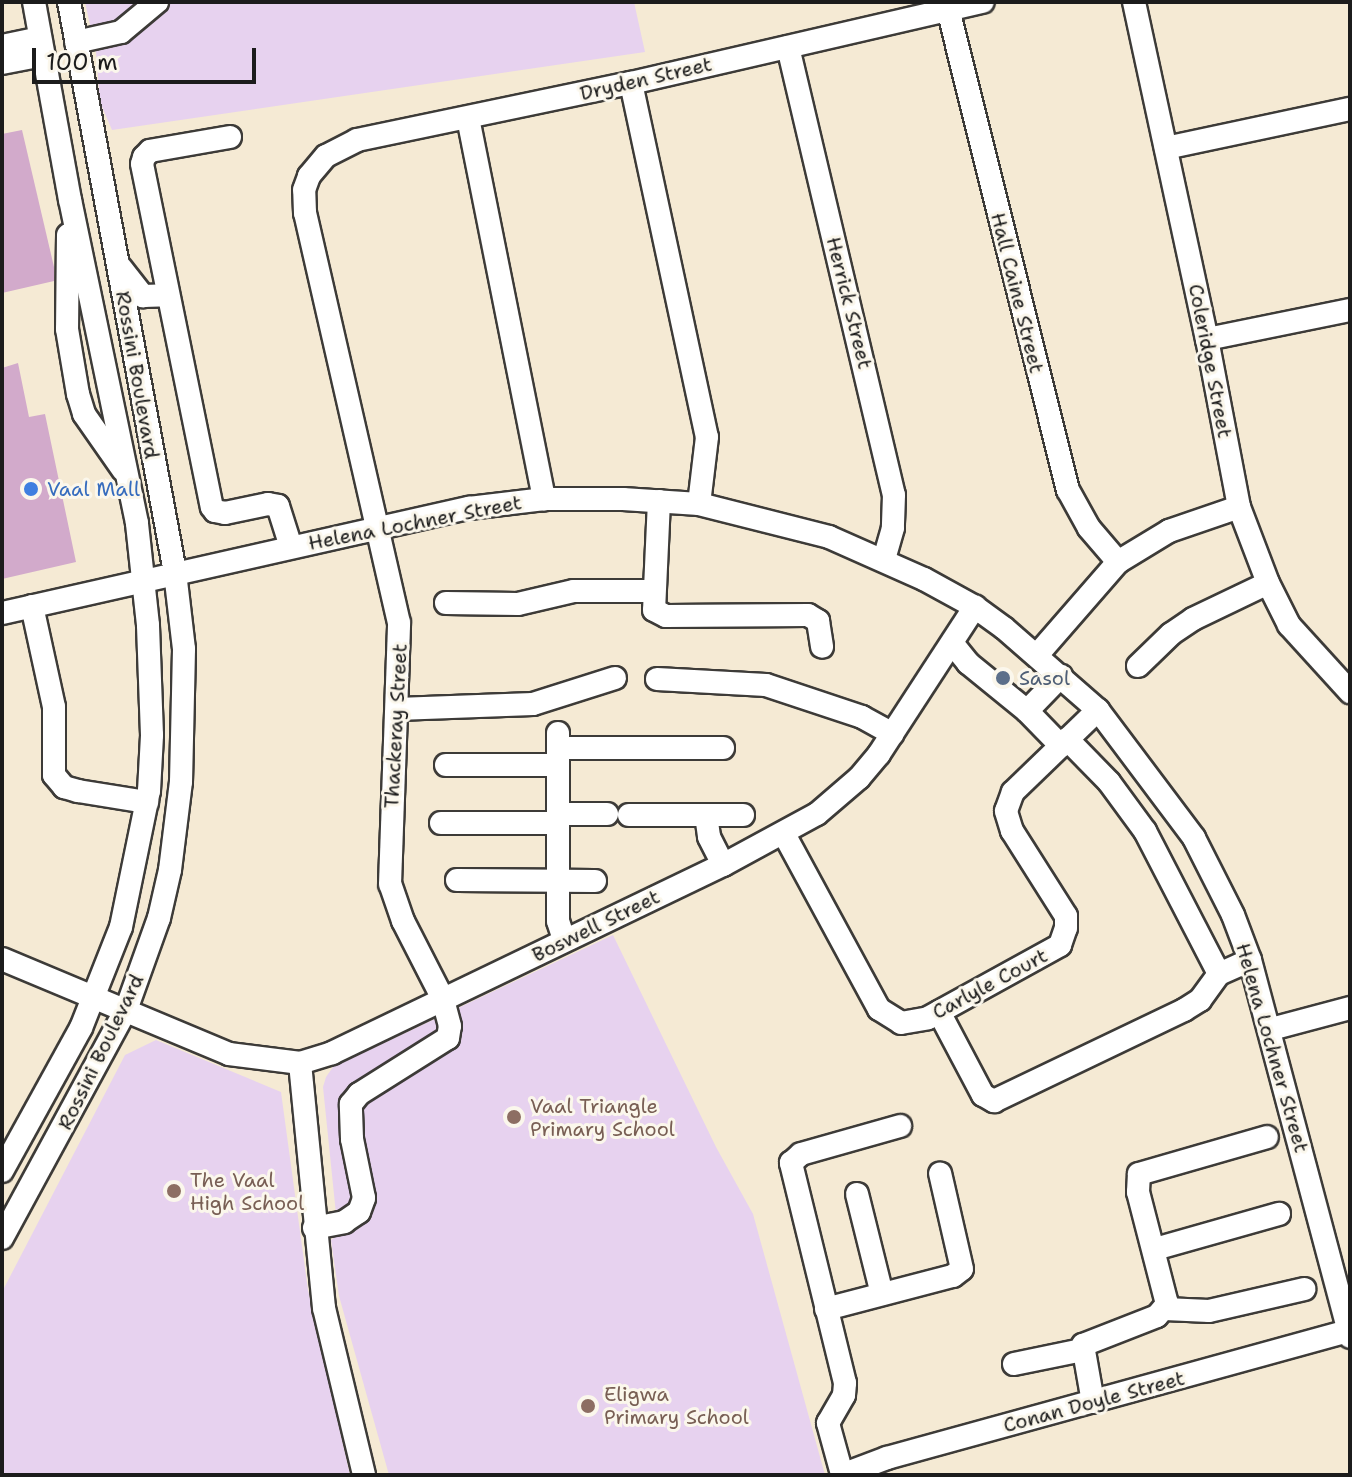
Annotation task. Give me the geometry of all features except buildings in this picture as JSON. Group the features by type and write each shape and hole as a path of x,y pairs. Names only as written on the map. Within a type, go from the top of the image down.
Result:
{"street":[{"name":"Rossini Boulevard","path":"2,1171 95,996 130,899 147,802 152,735 144,578 34,2"},
{"name":"Rossini Boulevard","path":"2,1238 126,1010 159,918 181,782 184,649 175,572 69,2"},
{"path":"76,42 121,32 157,2"},
{"name":"Dryden Street","path":"315,167 334,151 357,140 631,83 983,2"},
{"name":"Coleridge Street","path":"1134,2 1207,339 1239,507 1268,583 1289,625 1350,692"},
{"name":"Hall Caine Street","path":"948,9 1064,477 1077,510 1118,562"},
{"path":"2,46 41,47"},
{"path":"2,63 41,47"},
{"name":"Herrick Street","path":"788,47 894,495 893,528 884,559"},
{"path":"631,83 707,437 699,504"},
{"path":"1166,148 1350,109"},
{"path":"468,118 544,499"},
{"path":"230,137 150,151 144,157 167,295 212,507 225,513 268,504 278,506 291,547"},
{"name":"Thackeray Street","path":"314,1228 344,1222 359,1212 364,1198 352,1139 351,1104 359,1094 448,1038 450,1026 443,999 403,921 390,884 401,641 379,529 305,213 304,190 315,167"},
{"path":"70,200 65,295 74,372 84,414 126,475"},
{"path":"116,260 143,296 167,295"},
{"path":"1207,339 1350,310"},
{"name":"Helena Lochner Street","path":"2,613 144,578 469,508 544,499 699,504 829,537 884,559 975,607 1038,654 1098,710 1194,838 1233,915 1250,960 1271,1029 1349,1334"},
{"path":"659,501 654,610 666,616 808,615 818,621 822,647"},
{"path":"1038,654 1118,562 1169,531 1239,507"},
{"path":"1138,666 1171,634 1193,619 1268,583"},
{"path":"446,603 518,604 574,591 654,591"},
{"path":"32,606 54,707 54,775 64,787 147,802"},
{"name":"Boswell Street","path":"2,959 229,1054 300,1063 332,1053 784,834 850,786 893,734 975,607"},
{"path":"952,643 968,663 1109,782 1145,831 1219,974"},
{"path":"1027,711 1061,676"},
{"path":"397,709 533,704 615,678"},
{"path":"657,679 766,685 862,717 893,734"},
{"name":"Carlyle Court","path":"784,834 879,1009 901,1023 918,1021 1052,952 1065,935 1066,916 1061,904 1012,831 1006,811 1013,792 1098,710"},
{"path":"446,765 558,749 723,748"},
{"path":"558,749 558,921 564,940"},
{"path":"441,823 618,815 743,815"},
{"path":"706,815 709,837 723,865"},
{"path":"457,880 595,881"},
{"path":"939,1012 983,1095 994,1101 1200,1000 1219,974 1250,960"},
{"path":"1271,1029 1350,1008"},
{"path":"300,1063 324,1308 364,1475"},
{"path":"842,1474 828,1423 844,1395 845,1383 791,1163 801,1154 900,1126"},
{"path":"1014,1364 1082,1350 1088,1342 1157,1316 1165,1309 1167,1299 1138,1192 1139,1174 1267,1137"},
{"path":"826,1309 953,1276 962,1269 940,1173"},
{"path":"857,1194 882,1294"},
{"path":"1155,1249 1279,1214"},
{"path":"1165,1309 1209,1311 1304,1289"},
{"name":"Conan Doyle Street","path":"842,1474 887,1458 1349,1334"},
{"path":"1082,1350 1093,1402"}],"shaded area":[{"path":"85,2 634,2 645,52 112,130 100,102 96,52"},
{"path":"613,935 716,1147 753,1214 825,1475 389,1475 339,1296 331,1240 345,1229 336,1214 323,1087 326,1077 333,1067"},
{"name":"The Vaal High School","path":"156,1040 281,1092 308,1290 350,1475 2,1475 2,1292 125,1055"}],"place":[{"name":"Vaal Mall","path":"31,489"},
{"name":"Sasol","path":"1003,678"},
{"name":"Vaal Triangle Primary School","path":"514,1117"},
{"name":"The Vaal High School","path":"174,1191"},
{"name":"Eligwa Primary School","path":"588,1406"}]}
